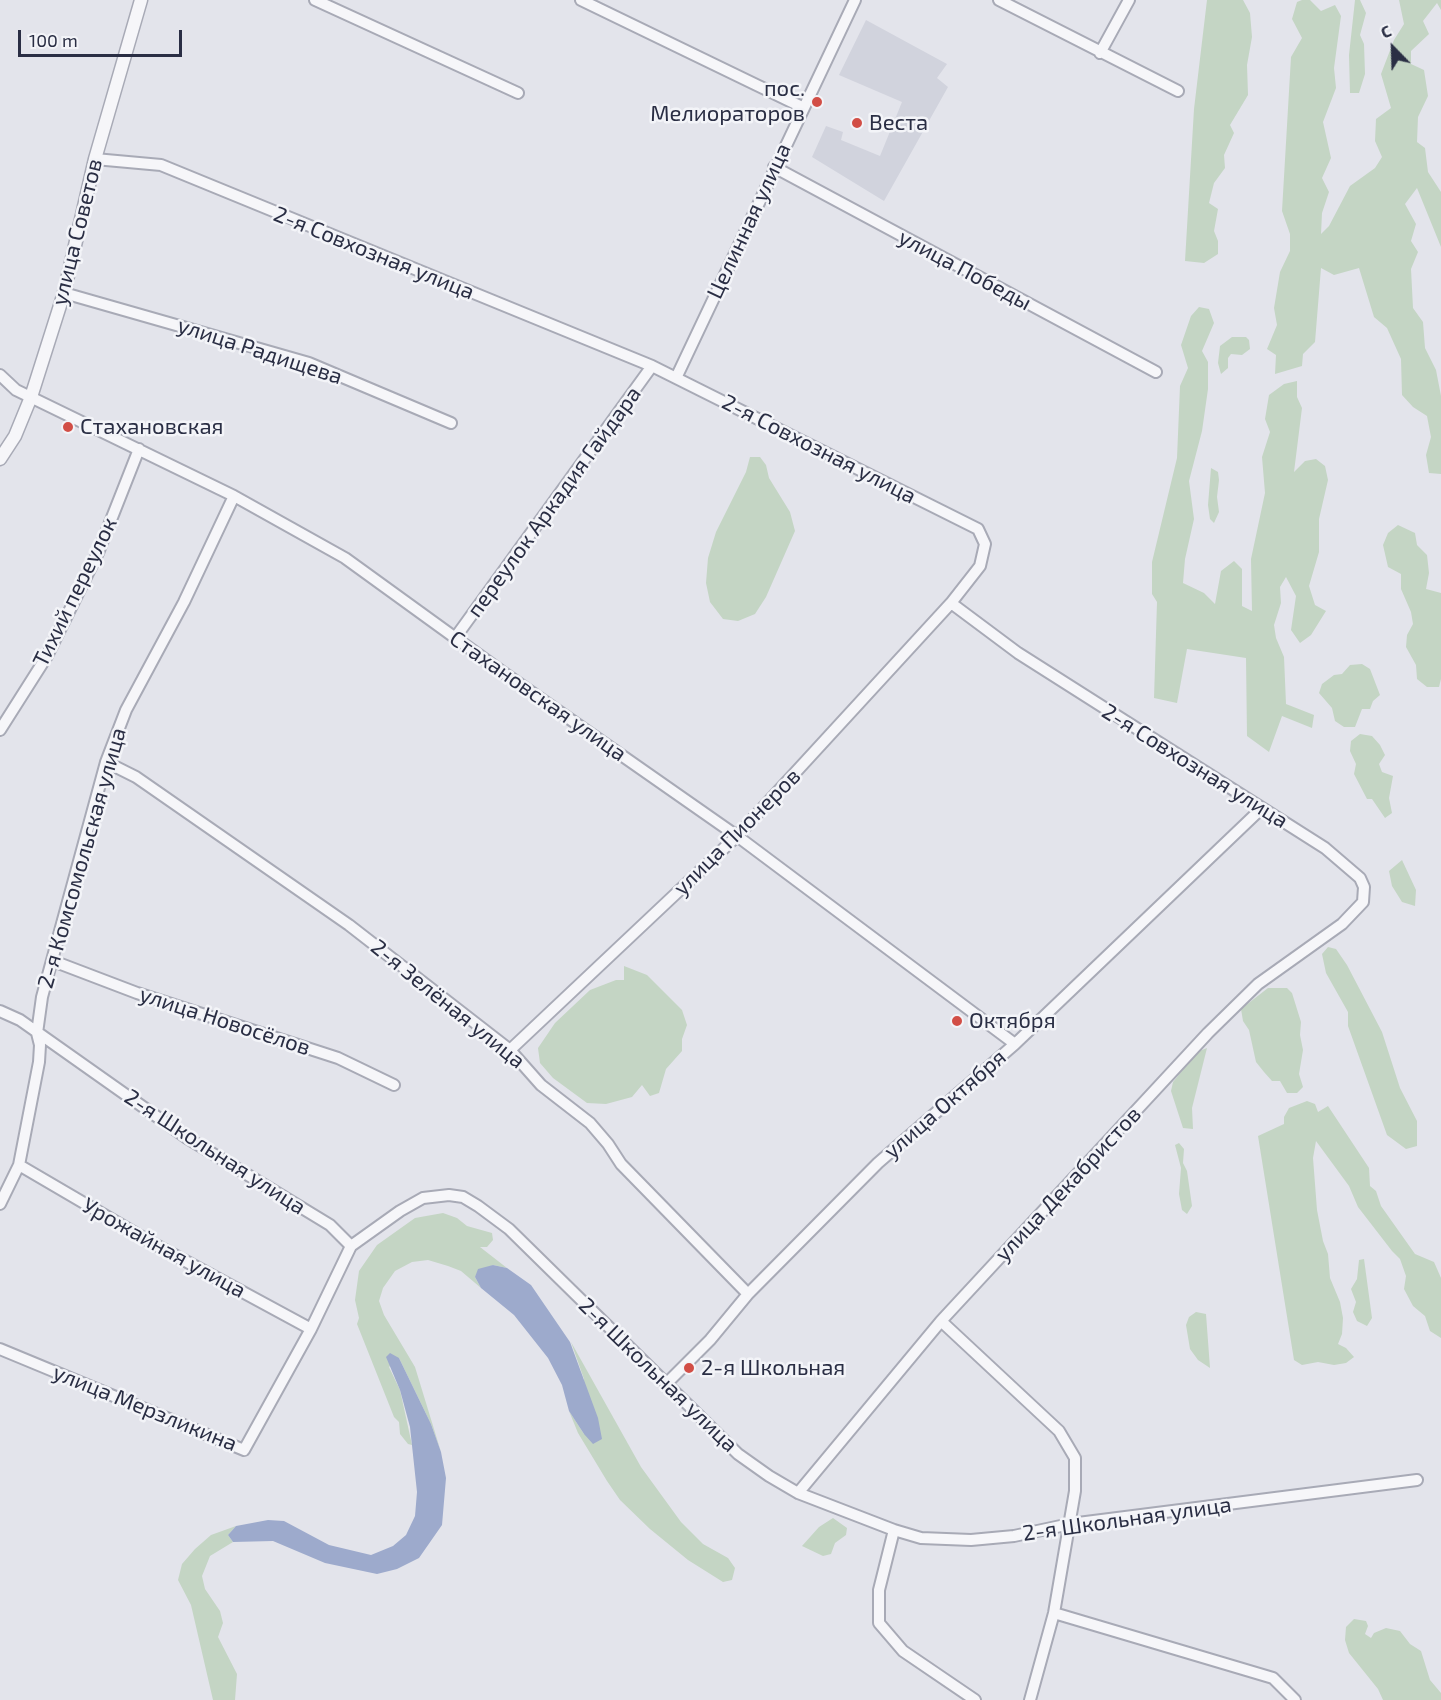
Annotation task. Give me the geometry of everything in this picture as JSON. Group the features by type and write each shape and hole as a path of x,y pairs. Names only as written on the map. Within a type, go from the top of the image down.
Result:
{"street":[{"name":"улица Советов","path":"0,459 15,436 31,397 64,293 95,159 141,0"},
{"path":"315,0 518,93"},
{"path":"581,0 802,107"},
{"name":"Целинная улица","path":"676,378 802,107 855,0"},
{"path":"999,0 1178,91"},
{"path":"1100,53 1129,0"},
{"name":"2-я Совхозная улица","path":"95,159 161,165 652,366 978,529 985,544 980,566 951,603 1018,653 1325,848 1360,878 1364,887 1363,902"},
{"name":"улица Победы","path":"774,167 1156,372"},
{"name":"улица Радищева","path":"64,293 309,363 451,423"},
{"name":"переулок Аркадия Гайдара","path":"455,638 652,366"},
{"name":"Стахановская улица","path":"0,375 16,390 234,496 345,558 737,836 1015,1044"},
{"name":"Тихий переулок","path":"0,729 47,656 78,594 98,553 139,449"},
{"name":"2-я Комсомольская улица","path":"1,1200 19,1165 39,1062 40,1045 37,1033 42,997 106,762 126,710 184,602 234,496"},
{"name":"улица Пионеров","path":"510,1050 737,836 951,603"},
{"name":"2-я Зелёная улица","path":"106,762 136,777 349,925 510,1050 541,1085 590,1123 609,1144 621,1164 748,1294"},
{"name":"улица Октября","path":"666,1384 710,1340 748,1294 878,1163 1015,1044 1261,809"},
{"name":"улица Декабристов","path":"798,1492 941,1321 1208,1033 1258,984 1342,924 1363,902"},
{"name":"улица Новосёлов","path":"53,962 137,993 338,1058 394,1085"},
{"name":"2-я Школьная улица","path":"0,1011 37,1033 188,1138 330,1225 351,1246 400,1211 423,1198 448,1195 462,1197 509,1229 738,1454 798,1492 894,1530 921,1538 970,1540 1014,1536 1070,1524 1417,1480"},
{"name":"Урожайная улица","path":"19,1165 154,1244 310,1329"},
{"name":"улица Мерзликина","path":"0,1349 244,1450 310,1329 351,1246"},
{"path":"941,1321 1059,1431 1075,1458 1075,1491 1054,1613 1030,1700"},
{"path":"894,1530 879,1590 879,1623 903,1651 975,1700"},
{"path":"1054,1613 1273,1678 1295,1700"}],"shaded area":[{"path":"866,20 947,64 937,78 948,87 884,201 812,157 826,126 843,132 841,140 880,156 902,102 839,75"}],"green space":[{"path":"1207,0 1243,0 1250,13 1252,37 1247,65 1248,95 1230,125 1234,133 1224,155 1225,168 1214,183 1209,203 1218,209 1214,231 1218,241 1218,254 1204,263 1185,261 1194,109"},
{"path":"1310,0 1321,11 1335,5 1341,16 1334,68 1336,88 1323,122 1331,158 1322,178 1329,192 1322,213 1321,234 1329,226 1350,186 1375,168 1382,157 1375,141 1376,119 1391,108 1381,74 1394,40 1404,24 1399,0 1441,0 1441,10 1437,3 1423,21 1429,34 1411,51 1411,64 1424,70 1428,96 1418,117 1417,142 1425,148 1428,172 1441,192 1441,247 1417,188 1405,204 1416,224 1411,241 1418,252 1411,269 1413,308 1423,322 1425,348 1436,370 1441,396 1441,474 1429,473 1426,455 1431,437 1427,416 1413,407 1402,395 1401,359 1387,328 1374,317 1359,268 1334,275 1321,268 1315,342 1303,354 1302,366 1275,374 1276,355 1267,349 1277,325 1274,308 1280,272 1290,251 1290,234 1282,211 1291,57 1302,38 1292,19 1297,2"},
{"path":"1355,0 1360,0 1366,13 1360,35 1364,44 1365,74 1359,93 1350,93 1349,55"},
{"path":"1199,307 1209,309 1214,323 1202,351 1208,362 1208,389 1202,431 1189,481 1194,519 1185,559 1183,583 1204,593 1215,604 1221,571 1234,561 1242,569 1242,606 1252,611 1251,559 1265,493 1262,457 1270,432 1265,419 1269,395 1284,384 1297,381 1297,397 1302,408 1294,472 1305,461 1316,459 1325,466 1328,480 1319,519 1319,552 1309,586 1315,605 1326,611 1311,635 1300,643 1291,630 1296,596 1286,577 1280,587 1281,603 1274,625 1276,638 1284,657 1286,704 1314,715 1312,728 1282,716 1269,752 1247,736 1246,658 1187,649 1177,703 1154,698 1157,602 1152,594 1152,562 1177,458 1180,386 1188,368 1181,345 1191,316"},
{"path":"1232,337 1246,337 1249,340 1250,349 1242,355 1231,354 1228,358 1228,368 1221,374 1218,363 1220,346"},
{"path":"750,457 760,457 766,465 769,478 790,512 795,531 766,597 755,614 738,621 723,619 710,602 706,583 708,558 716,532 746,472"},
{"path":"1211,468 1218,472 1219,480 1217,497 1219,512 1214,523 1210,519 1208,505"},
{"path":"1398,525 1415,533 1417,545 1427,555 1429,573 1426,589 1441,593 1441,679 1439,687 1427,687 1417,679 1416,665 1406,647 1407,635 1413,624 1411,612 1401,589 1401,574 1388,567 1383,545 1388,533"},
{"path":"1362,664 1370,669 1380,695 1373,701 1370,709 1362,709 1355,727 1344,727 1335,721 1332,708 1319,693 1322,684 1334,675 1342,674 1350,665"},
{"path":"1360,734 1372,736 1380,745 1385,755 1379,764 1382,772 1393,776 1389,798 1392,813 1385,818 1372,799 1367,799 1354,774 1356,764 1350,751 1351,741"},
{"path":"1402,860 1416,890 1415,906 1402,902 1392,886 1389,871"},
{"path":"1328,947 1336,949 1347,965 1382,1032 1400,1088 1417,1121 1417,1146 1406,1149 1387,1135 1348,1026 1348,1012 1326,973 1322,954"},
{"path":"624,966 647,975 682,1010 687,1025 682,1039 682,1051 666,1069 659,1093 650,1096 642,1085 632,1097 606,1104 587,1103 553,1078 540,1063 538,1048 555,1023 590,990 616,980 624,980"},
{"path":"1268,988 1287,988 1292,993 1301,1022 1300,1035 1303,1050 1299,1074 1303,1087 1297,1093 1287,1093 1280,1081 1272,1081 1256,1062 1249,1030 1243,1021 1241,1009"},
{"path":"1207,1048 1192,1108 1193,1129 1183,1128 1171,1091 1173,1082 1197,1052"},
{"path":"1307,1101 1315,1104 1318,1112 1328,1106 1369,1168 1370,1186 1376,1191 1381,1206 1415,1254 1434,1262 1441,1278 1441,1338 1430,1331 1425,1316 1413,1306 1404,1289 1406,1276 1400,1259 1358,1207 1349,1186 1316,1141 1313,1158 1317,1210 1328,1254 1330,1278 1340,1302 1343,1318 1342,1334 1338,1344 1346,1348 1354,1357 1346,1363 1334,1365 1318,1362 1302,1365 1294,1360 1258,1136 1284,1124 1284,1117 1289,1108"},
{"path":"1179,1143 1184,1149 1183,1163 1187,1171 1192,1206 1187,1214 1182,1210 1179,1194 1181,1168 1175,1145"},
{"path":"443,1213 457,1218 467,1226 492,1233 493,1240 487,1247 480,1247 507,1268 493,1265 475,1277 481,1288 461,1271 448,1266 428,1260 412,1262 395,1271 383,1288 379,1301 384,1315 415,1367 441,1452 431,1424 399,1358 389,1367 400,1390 412,1445 408,1444 400,1434 399,1422 394,1417 357,1324 359,1318 355,1300 359,1271 377,1245 415,1218"},
{"path":"1364,1259 1372,1318 1367,1326 1357,1321 1353,1312 1356,1302 1351,1289 1357,1279 1359,1260"},
{"path":"1196,1312 1206,1314 1210,1368 1198,1360 1190,1349 1186,1325 1189,1317"},
{"path":"571,1342 641,1467 681,1522 703,1544 728,1558 735,1568 732,1580 723,1582 688,1560 650,1529 620,1500 607,1481 578,1433 569,1411 584,1434 584,1379"},
{"path":"833,1518 847,1528 846,1535 835,1543 831,1554 823,1556 802,1546 819,1527"},
{"path":"236,1526 228,1535 233,1542 210,1556 202,1576 205,1589 220,1611 223,1623 218,1637 237,1674 235,1700 213,1700 191,1605 178,1580 182,1564 195,1549 211,1535"},
{"path":"1354,1619 1366,1621 1368,1626 1365,1634 1371,1638 1374,1633 1386,1628 1400,1631 1410,1644 1421,1651 1430,1680 1441,1693 1441,1700 1383,1700 1378,1689 1349,1653 1345,1640 1346,1627"}],"water":[{"path":"493,1265 507,1268 531,1285 570,1342 598,1418 602,1439 593,1444 584,1434 569,1411 562,1385 548,1358 514,1315 481,1288 475,1277 478,1269"},
{"path":"390,1353 399,1358 431,1424 441,1452 446,1478 442,1525 419,1558 397,1569 377,1574 325,1563 273,1541 233,1542 228,1535 236,1526 268,1520 284,1521 329,1545 371,1555 393,1546 406,1535 415,1516 417,1492 410,1427 400,1390 386,1357"}],"place":[{"name":"пос. Мелиораторов","path":"817,102"},
{"name":"Веста","path":"857,123"},
{"name":"Стахановская","path":"68,427"},
{"name":"Октября","path":"957,1021"},
{"name":"2-я Школьная","path":"689,1368"}]}
